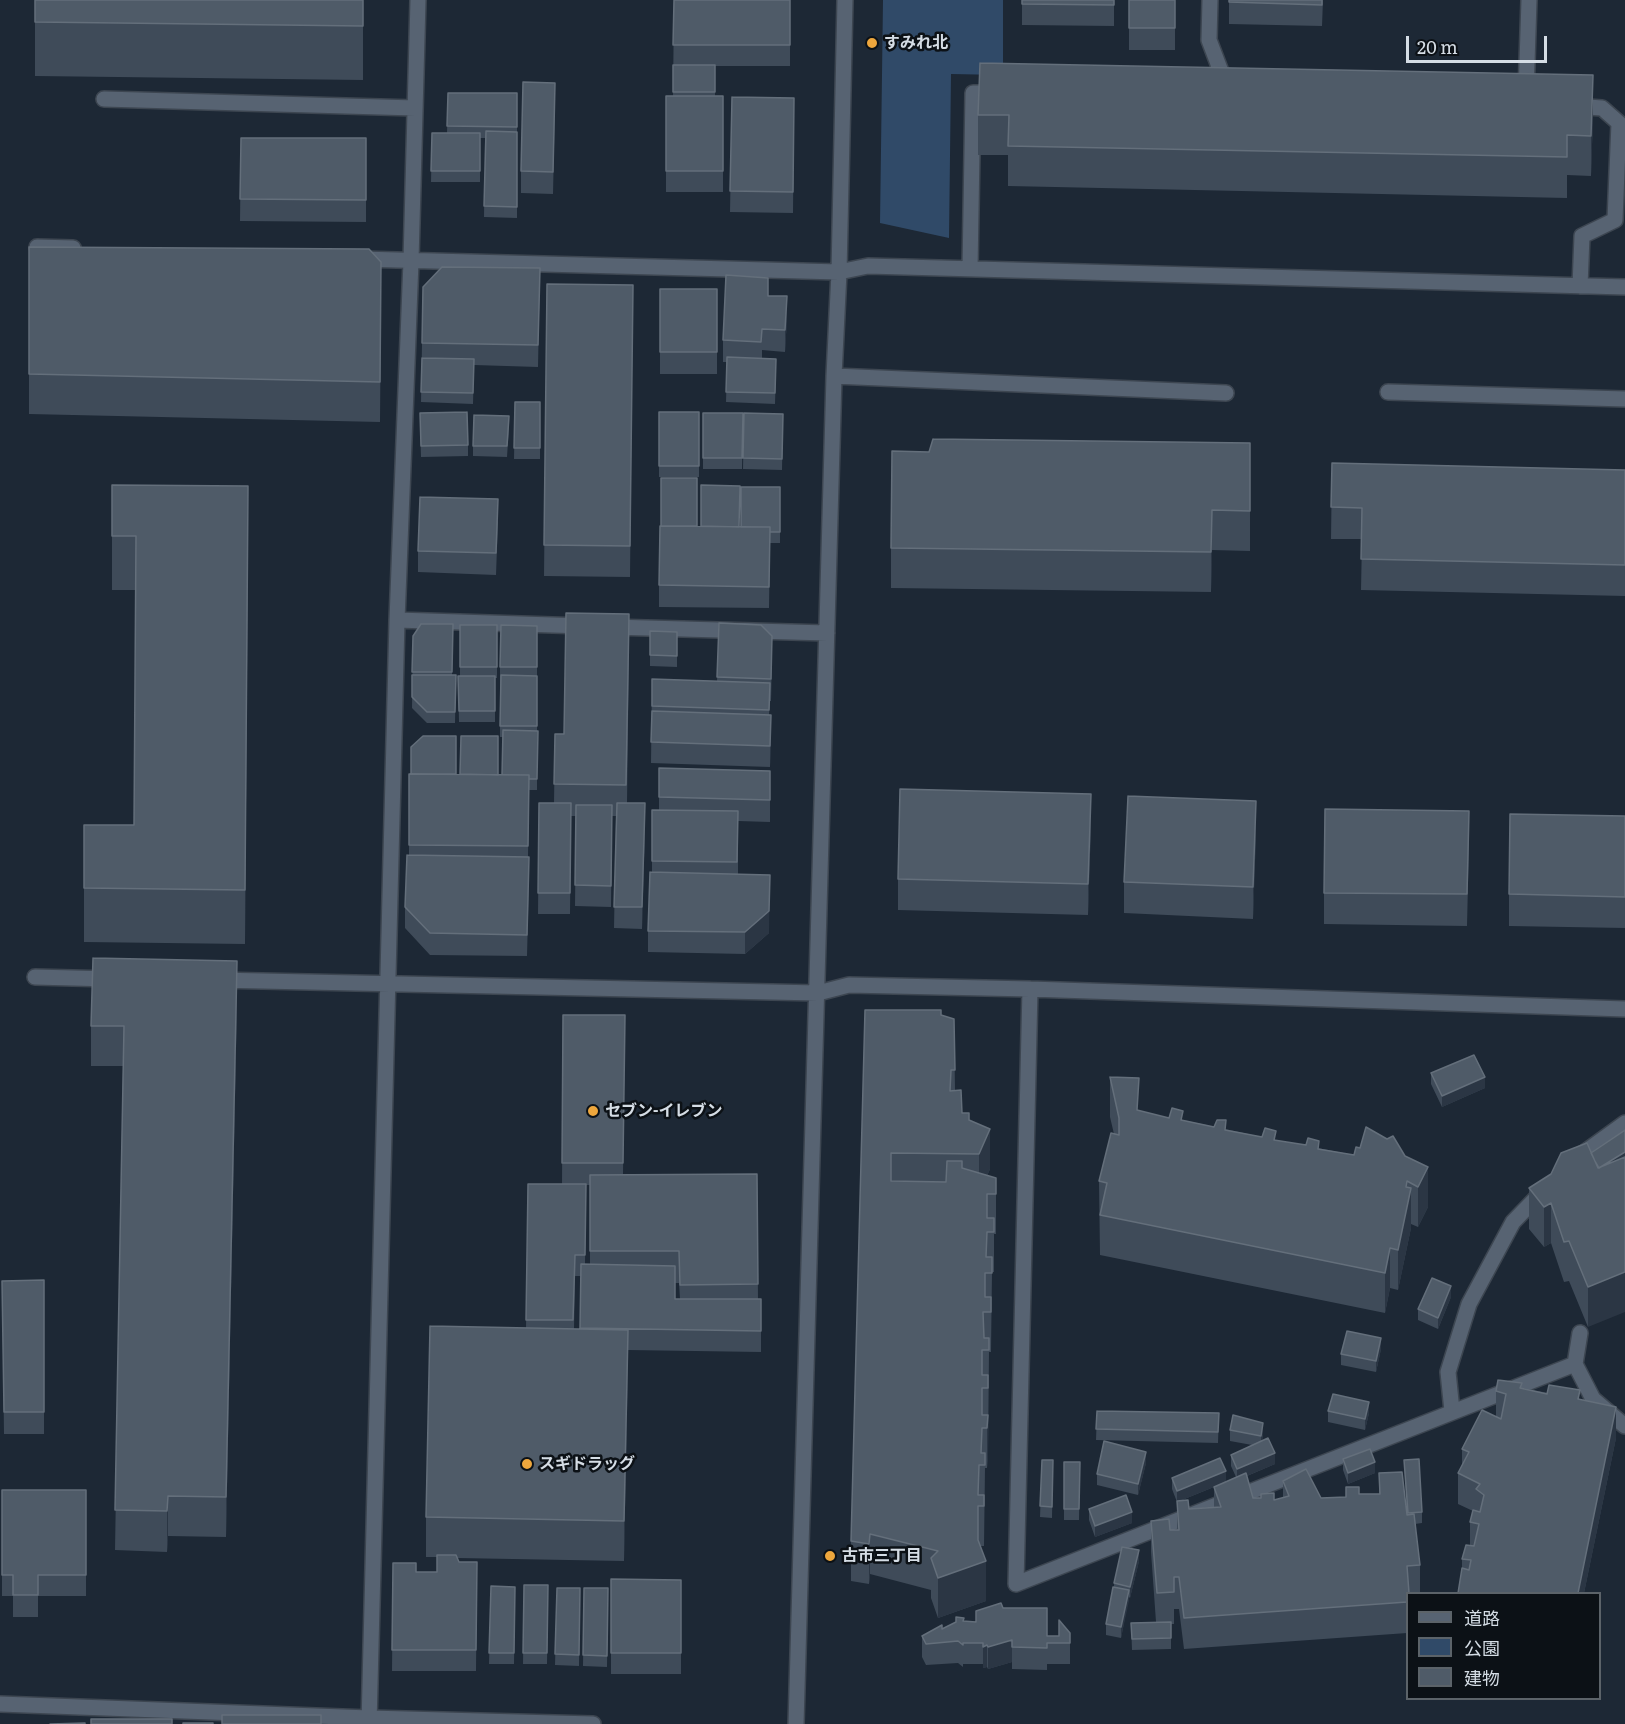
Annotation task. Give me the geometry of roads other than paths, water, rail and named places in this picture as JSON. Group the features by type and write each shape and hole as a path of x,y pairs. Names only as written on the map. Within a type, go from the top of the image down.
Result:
{"street":[{"path":"369,1721 397,620 411,261 418,0"},
{"path":"796,1724 818,993 826,633 834,376 840,272 845,0"},
{"path":"1210,0 1209,40 1220,69 1219,98"},
{"path":"1525,103 1529,0"},
{"path":"970,269 973,93 1008,93"},
{"path":"104,99 415,108"},
{"path":"1558,105 1602,108 1622,123 1615,220 1582,236 1580,286"},
{"path":"37,247 83,249"},
{"path":"341,258 840,272 868,266 1625,287"},
{"path":"834,376 1226,393"},
{"path":"1388,392 1625,399"},
{"path":"397,620 826,633"},
{"path":"35,977 129,979"},
{"path":"200,980 818,993 849,985 1625,1009"},
{"path":"1030,989 1017,1584 1575,1364"},
{"path":"1452,1411 1448,1372 1469,1304 1513,1221 1580,1154 1625,1123"},
{"path":"1580,1333 1575,1364 1593,1399 1625,1426"},
{"path":"0,1704 369,1721 593,1724"}],"place":[{"name":"すみれ北","path":"872,43"},
{"name":"セブン-イレブン","path":"593,1111"},
{"name":"スギドラッグ","path":"527,1464"},
{"name":"古市三丁目","path":"830,1556"}]}
